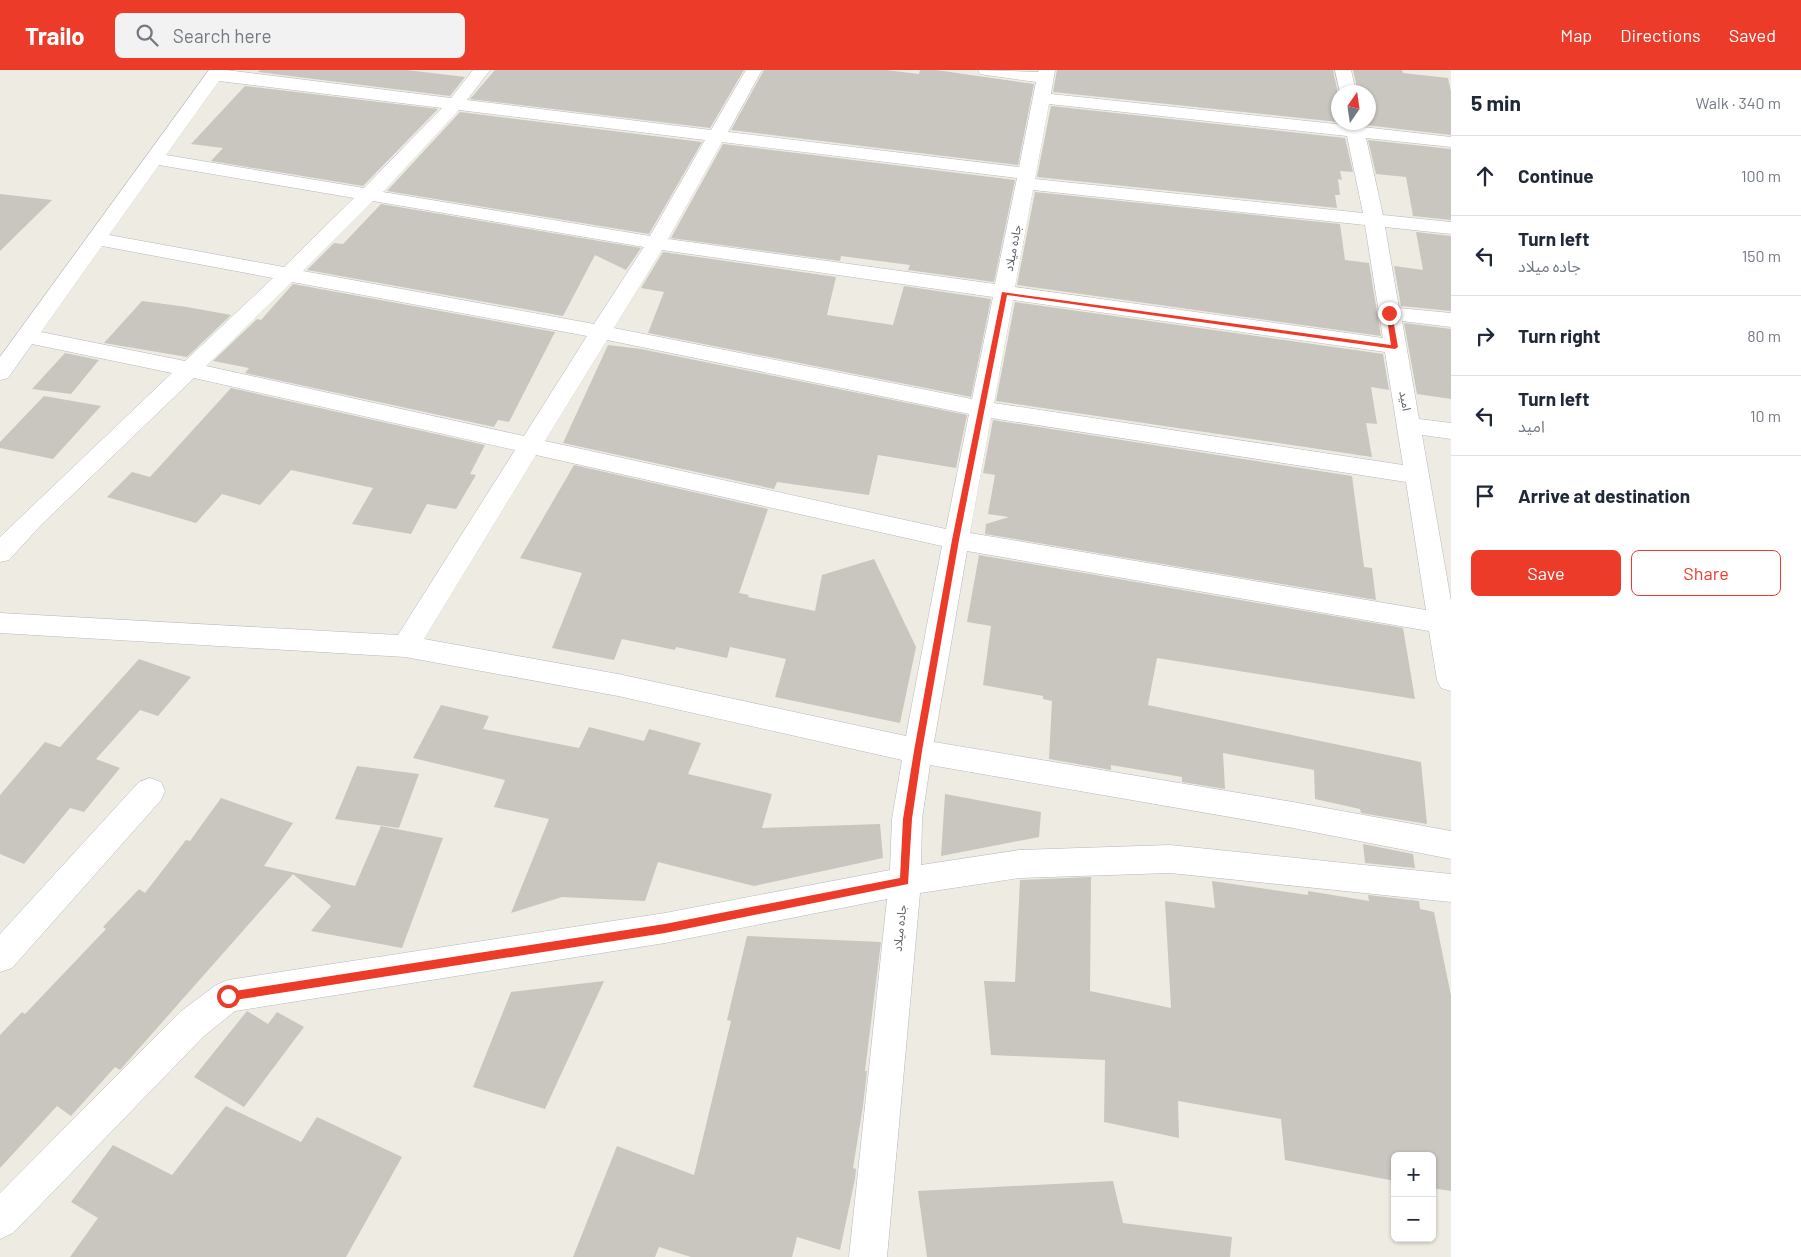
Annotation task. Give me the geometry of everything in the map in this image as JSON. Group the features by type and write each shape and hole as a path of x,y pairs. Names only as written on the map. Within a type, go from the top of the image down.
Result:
{"street":[{"path":"0,553 32,519 187,369 288,276 456,105 482,70"},
{"path":"405,646 656,243 754,70"},
{"path":"986,70 1045,82 1331,125"},
{"path":"1343,70 1346,85"},
{"path":"0,373 217,72 456,105 717,136 1027,179 1451,228"},
{"name":"جاده میلاد","path":"868,1257 905,881 907,819 956,540 1045,82"},
{"name":"امید","path":"1354,130 1374,220 1418,476 1442,568 1442,624 1451,680"},
{"path":"1368,130 1451,142"},
{"path":"154,159 656,243 1395,347"},
{"path":"96,239 288,276 600,332 982,409 1418,476"},
{"path":"1389,313 1451,320"},
{"path":"27,336 187,369 529,447 956,540 1442,624"},
{"path":"1409,425 1451,431"},
{"path":"0,623 405,646 618,685 918,751 1284,813 1451,845"},
{"path":"0,958 150,791"},
{"path":"0,1220 192,1024 228,996 665,928 905,881 1019,864 1170,859 1451,888"}],"building":[{"path":"260,70 407,70 465,77 450,96 258,72"},
{"path":"495,70 744,70 710,128 470,99"},
{"path":"764,70 886,70 919,74 920,70 936,70 1034,84 1018,165 731,130"},
{"path":"1057,70 1333,70 1336,85 1331,85 1331,121 1053,92"},
{"path":"1353,70 1402,70 1403,73 1448,78 1451,92 1451,135 1376,126 1376,85 1356,85"},
{"path":"245,86 438,109 363,186 211,161 223,148 191,144"},
{"path":"1051,106 1345,138 1353,172 1340,171 1342,180 1338,179 1340,195 1335,195 1337,208 1037,177"},
{"path":"460,112 702,142 649,234 387,191"},
{"path":"1368,140 1451,149 1451,220 1413,216 1406,177 1376,174"},
{"path":"723,144 1015,180 994,282 908,270 910,265 841,256 840,261 671,238"},
{"path":"1035,192 1340,224 1345,260 1369,263 1381,336 1017,285"},
{"path":"0,194 52,200 0,251"},
{"path":"381,204 641,248 626,270 595,255 563,316 307,270 334,243 343,244"},
{"path":"1416,232 1451,236 1451,311 1401,306 1394,266 1423,270"},
{"path":"663,252 836,277 827,315 893,325 904,286 991,299 971,397 648,333 664,292 641,288"},
{"path":"293,284 555,332 509,422 498,420 494,427 245,373 249,368 213,361 257,319 261,320"},
{"path":"142,301 231,315 187,357 104,343"},
{"path":"1015,302 1383,354 1389,390 1371,387 1377,424 1366,423 1372,457 996,401"},
{"path":"1404,323 1451,329 1451,399 1417,394"},
{"path":"608,345 641,349 967,415 956,468 878,455 869,495 777,482 774,489 563,443"},
{"path":"65,353 99,360 71,394 32,389"},
{"path":"231,388 485,445 470,474 476,475 456,509 427,504 411,534 352,524 373,488 291,470 260,505 222,494 196,523 107,497 132,472 150,477"},
{"path":"44,396 101,406 53,459 0,448 0,442"},
{"path":"993,420 1352,476 1364,567 1372,568 1376,600 985,534 986,524 1009,517 988,514 995,475 983,473"},
{"path":"574,465 768,509 739,593 749,595 748,597 815,611 822,575 874,559 916,647 900,723 775,697 786,659 730,647 727,658 676,647 675,650 622,639 614,660 552,648 582,573 520,558"},
{"path":"979,555 1403,628 1415,699 1157,658 1148,705 1421,762 1427,824 1361,813 1360,809 1315,799 1314,770 1223,753 1225,789 1182,782 1182,777 1111,765 1111,770 1049,759 1052,701 1043,699 1043,696 983,685 991,626 967,622"},
{"path":"139,659 191,677 158,716 140,710 96,759 120,768 84,812 70,808 24,864 0,854 0,795 45,742 60,747"},
{"path":"441,705 489,716 483,729 579,748 589,727 644,741 649,729 701,743 688,774 772,794 762,828 880,824 883,858 754,886 658,862 645,901 562,897 511,913 549,819 494,807 505,780 413,758"},
{"path":"357,766 419,774 399,828 335,819"},
{"path":"945,794 1041,812 1039,837 941,856"},
{"path":"221,798 293,823 264,866 355,886 381,826 443,838 402,948 311,931 331,906 293,874 120,1070 115,1067 71,1116 57,1106 0,1168 0,1035 22,1012 25,1014 106,929 103,927 139,889 145,893 186,840 190,841"},
{"path":"1363,844 1413,854 1415,868 1365,863"},
{"path":"1091,877 1090,991 1171,1008 1165,901 1215,908 1212,881 1308,895 1308,891 1369,901 1368,895 1419,901 1420,909 1434,912 1451,996 1451,1191 1436,1189 1436,1152 1391,1152 1391,1180 1285,1160 1281,1119 1178,1101 1179,1138 1104,1122 1105,1060 991,1055 984,981 1015,982 1020,880"},
{"path":"747,936 881,942 865,1071 867,1071 863,1106 853,1168 856,1169 855,1179 840,1250 797,1237 792,1257 691,1257 659,1247 655,1257 573,1257 617,1146 694,1175 731,1021 727,1020"},
{"path":"604,981 545,1109 473,1087 511,992"},
{"path":"247,1011 268,1024 277,1012 304,1027 244,1107 194,1077"},
{"path":"226,1106 301,1142 317,1117 402,1157 346,1257 70,1257 98,1218 71,1202 113,1145 172,1175"},
{"path":"1113,1181 1123,1223 1232,1237 1230,1257 927,1257 918,1191"}],"route":[{"path":"228,996 665,928 905,881 907,819 918,751 956,540 1004,293 1395,347 1389,313"}]}
